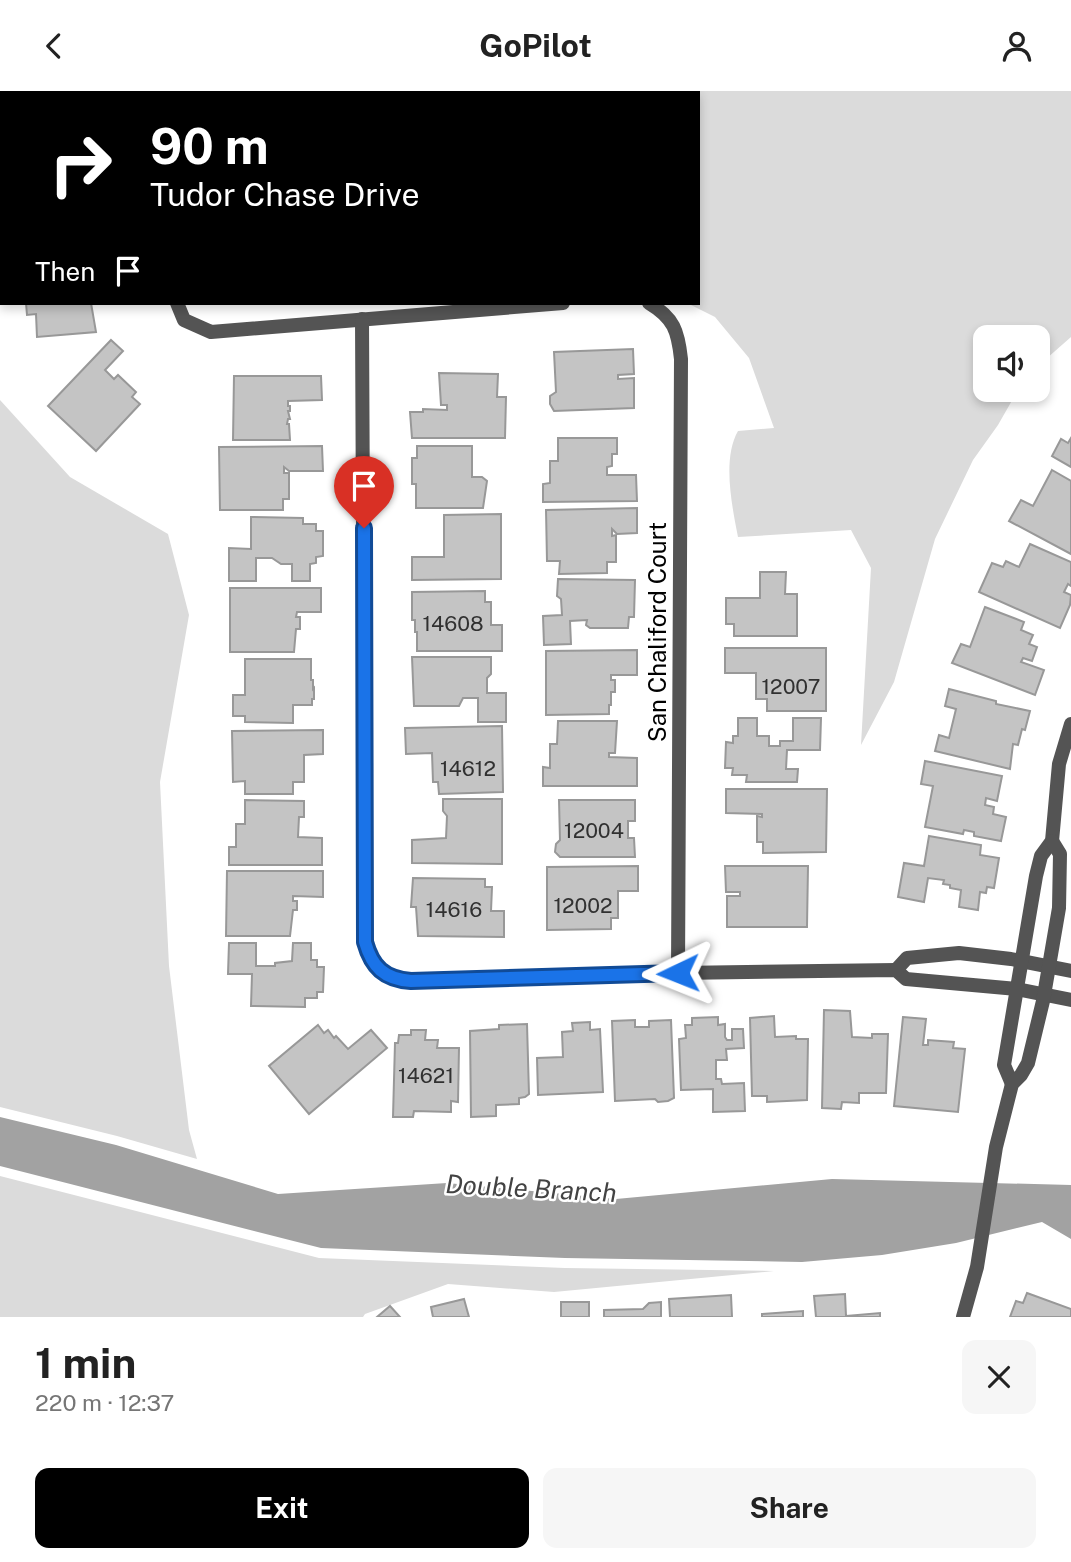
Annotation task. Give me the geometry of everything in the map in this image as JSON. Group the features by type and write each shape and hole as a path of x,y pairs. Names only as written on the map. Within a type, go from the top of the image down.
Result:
{"street":[{"path":"178,305 184,320 211,332 538,305"},
{"name":"San Chaliford Court","path":"652,305 666,313 678,335 681,359 678,973"},
{"path":"362,319 365,942 369,956 380,972 398,980 411,981 896,970 906,979 1017,989 1071,1000"},
{"path":"1012,1084 1004,1065 1036,876 1041,856 1052,841 1059,764 1071,725"},
{"path":"963,1317 977,1267 996,1147 1012,1084 1021,1076 1028,1063 1044,993 1059,908 1060,854 1052,841"},
{"path":"896,970 907,958 959,953 1023,961 1071,971"}],"shaded area":[{"path":"700,91 1071,91 1071,337 1050,355 1050,325 973,325 973,402 1011,402 973,460 935,539 894,682 861,745 871,568 851,530 738,537 729,469 733,442 738,431 774,428 749,358 715,317 691,305 700,305"},
{"path":"0,400 70,477 168,534 189,615 160,782 169,966 189,1130 197,1159 0,1107"},
{"path":"0,1117 116,1145 278,1194 447,1183 616,1199 832,1179 1071,1185 1071,1239 1042,1222 956,1243 882,1255 802,1262 565,1258 321,1248 0,1166"},
{"path":"0,1176 319,1258 565,1268 774,1271 554,1292 448,1284 363,1317 0,1317"}],"building":[{"path":"26,305 91,305 96,332 37,337 36,314 27,315"},
{"path":"111,340 123,351 105,370 114,379 118,375 136,392 132,397 140,404 96,451 48,406"},
{"path":"633,349 634,374 618,375 618,379 634,378 634,408 554,411 550,396 556,392 554,352"},
{"path":"439,373 498,374 497,397 506,397 505,438 412,438 410,412 423,412 423,409 447,410 447,405 441,405"},
{"path":"234,376 321,376 322,400 288,401 290,419 287,424 290,440 233,440"},
{"path":"558,438 617,438 617,454 612,454 612,466 607,467 607,475 636,475 637,501 543,502 543,484 550,483 550,461 558,461"},
{"path":"1071,438 1071,467 1052,456 1061,439 1068,443"},
{"path":"322,446 323,471 289,471 284,467 284,473 289,473 289,499 283,499 283,510 220,510 219,447"},
{"path":"417,446 472,446 472,477 482,477 487,481 483,508 416,508 412,458 417,458"},
{"path":"1052,470 1071,481 1071,554 1009,521 1021,500 1033,506"},
{"path":"637,508 637,533 617,534 612,529 612,536 616,535 616,562 607,562 607,573 559,574 560,561 547,561 546,510"},
{"path":"501,514 501,579 412,580 412,557 444,557 444,515"},
{"path":"251,517 303,518 303,524 316,524 316,531 323,531 323,556 316,557 316,563 310,564 310,581 292,581 292,564 281,564 272,558 256,558 256,581 229,581 229,548 251,549"},
{"path":"1030,544 1071,562 1071,586 1068,584 1064,592 1071,595 1070,605 1060,628 979,592 992,563 1003,567 1006,561 1019,567"},
{"path":"760,572 786,572 785,594 797,594 797,636 734,636 734,624 726,624 726,598 760,598"},
{"path":"558,579 635,580 634,617 629,617 628,628 590,628 586,625 587,620 570,621 571,644 544,645 543,616 562,615 561,599 557,596"},
{"path":"230,588 321,588 321,612 297,612 300,629 296,629 294,652 230,652"},
{"path":"485,591 485,602 491,602 491,625 502,625 502,651 417,651 417,632 415,620 412,620 412,592"},
{"path":"985,607 1024,622 1021,630 1033,635 1029,644 1037,647 1032,661 1023,658 1021,662 1044,670 1035,695 952,663 961,644 970,647"},
{"path":"725,648 826,648 826,711 767,711 767,699 756,699 756,673 725,673"},
{"path":"637,650 637,675 611,675 611,680 615,680 615,692 611,692 609,714 546,715 546,651"},
{"path":"412,657 491,657 487,693 506,693 506,722 478,722 478,698 463,698 459,706 414,706"},
{"path":"245,659 311,659 311,680 314,688 312,705 293,705 293,723 245,722 245,716 233,716 233,695 245,695"},
{"path":"949,689 996,701 996,704 1030,711 1018,745 1013,744 1010,769 935,751 939,735 949,738 956,709 945,706"},
{"path":"738,718 757,718 757,736 769,736 769,746 780,746 780,741 793,741 793,718 821,718 820,750 787,750 786,769 798,769 797,782 746,782 747,775 732,775 733,768 725,768 726,742 733,743 733,736 738,736"},
{"path":"558,721 617,721 615,753 609,753 609,757 637,758 637,786 543,786 543,767 550,768 550,744 557,744"},
{"path":"502,726 503,792 439,794 438,782 433,782 432,753 406,754 405,728"},
{"path":"323,730 323,754 304,755 304,782 293,782 293,794 245,794 245,781 233,782 232,731"},
{"path":"925,761 1002,776 997,801 986,798 985,805 994,807 993,814 1006,817 1001,841 974,836 974,832 964,830 963,834 925,827 933,786 921,784"},
{"path":"726,789 827,789 826,852 763,853 763,842 757,842 757,816 762,817 762,814 726,813"},
{"path":"443,799 502,799 502,864 412,863 412,840 446,838 447,816 443,811"},
{"path":"245,800 304,801 304,817 299,817 298,837 322,838 322,865 229,865 229,847 236,847 236,824 245,824"},
{"path":"559,800 635,800 635,821 628,821 628,838 634,838 635,857 560,857 555,852 556,844 560,840"},
{"path":"929,836 981,845 980,855 999,858 994,888 987,887 986,893 980,892 978,910 959,907 961,890 943,884 944,880 928,878 924,902 898,897 904,863 924,866"},
{"path":"638,866 638,891 618,891 618,918 611,918 611,929 547,930 547,867"},
{"path":"725,866 808,866 807,927 727,927 727,896 740,896 740,892 726,892"},
{"path":"227,871 323,871 323,897 293,896 293,901 297,901 297,910 293,910 290,936 226,936"},
{"path":"413,878 485,879 485,887 492,887 491,911 504,911 504,937 418,936 416,907 411,907"},
{"path":"229,943 256,943 256,966 275,966 275,963 292,961 293,943 311,943 311,960 317,960 317,967 324,967 323,992 317,992 317,998 305,998 305,1007 251,1006 252,974 228,974"},
{"path":"824,1010 850,1011 852,1037 872,1038 872,1034 888,1034 886,1093 859,1093 859,1103 842,1102 841,1109 822,1108"},
{"path":"774,1016 775,1037 796,1036 796,1039 808,1039 807,1100 767,1102 767,1096 752,1096 750,1018"},
{"path":"718,1017 718,1025 725,1024 727,1040 732,1040 732,1029 743,1029 744,1048 726,1049 727,1060 716,1060 716,1079 721,1079 722,1084 744,1083 745,1111 713,1112 713,1089 681,1090 679,1039 686,1038 685,1025 692,1025 692,1018"},
{"path":"903,1017 926,1019 923,1045 928,1045 928,1040 954,1042 953,1048 965,1049 958,1112 894,1106"},
{"path":"635,1020 635,1027 649,1027 649,1021 671,1020 674,1098 668,1101 615,1101 612,1021"},
{"path":"590,1022 590,1030 600,1029 603,1092 538,1095 537,1058 563,1057 562,1032 573,1031 572,1023"},
{"path":"527,1024 529,1094 519,1098 519,1104 496,1105 496,1116 471,1117 470,1031 499,1029 499,1025"},
{"path":"318,1025 324,1033 328,1030 334,1038 336,1036 348,1049 371,1030 387,1048 309,1114 269,1066"},
{"path":"411,1030 426,1030 425,1040 438,1040 437,1048 459,1048 458,1102 451,1101 451,1112 414,1111 413,1117 393,1117 395,1043 398,1043 399,1035 411,1035"},
{"path":"1027,1293 1071,1309 1071,1317 1010,1317 1016,1301 1023,1303"},
{"path":"845,1294 846,1316 880,1313 880,1317 816,1317 814,1296"},
{"path":"731,1295 732,1317 670,1317 669,1299"},
{"path":"464,1299 469,1317 433,1317 431,1307"},
{"path":"561,1302 589,1302 589,1317 561,1317"},
{"path":"661,1302 661,1317 604,1317 604,1310 643,1309 649,1303"},
{"path":"390,1306 400,1317 377,1317"},
{"path":"803,1311 803,1317 762,1317 762,1314"}],"route":[{"path":"364,528 365,942 369,956 380,972 398,980 411,981 678,973"}],"water label":[{"name":"Double Branch","path":"531,1188"}]}
